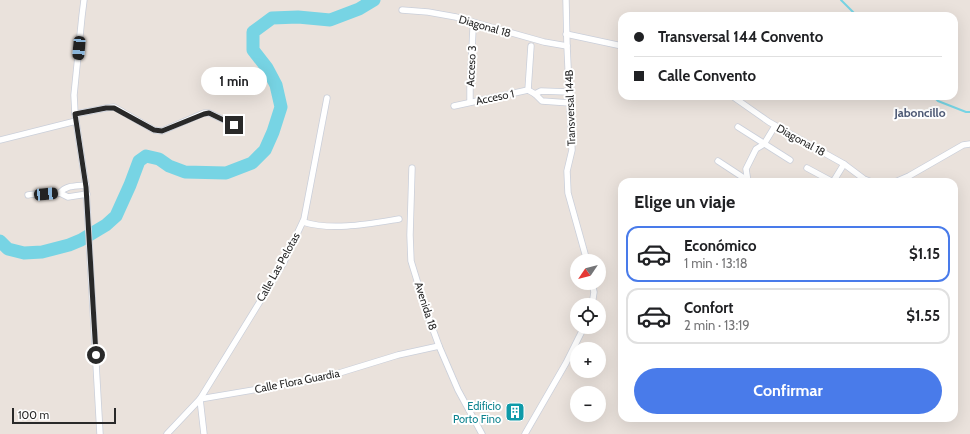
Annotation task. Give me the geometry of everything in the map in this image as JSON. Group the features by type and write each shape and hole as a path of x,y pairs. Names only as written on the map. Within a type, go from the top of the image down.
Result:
{"street":[{"path":"84,0 74,95 75,114 86,185 100,434"},
{"name":"Transversal 144B","path":"566,0 566,34 572,150 567,172 568,193 585,254"},
{"name":"Diagonal 18","path":"402,10 428,12 456,17 536,40 567,46"},
{"name":"Acceso 3","path":"470,102 473,29"},
{"path":"566,34 618,45"},
{"path":"528,90 531,46"},
{"name":"Acceso 1","path":"454,106 528,90 542,101 570,103"},
{"path":"535,94 541,91 569,92"},
{"name":"Calle Las Pelotas","path":"200,399 283,264 303,222 327,98"},
{"name":"Diagonal 18","path":"738,100 775,126 844,164 863,178"},
{"path":"75,114 106,108 114,108 154,130 162,131 209,113 234,125"},
{"path":"0,140 76,121"},
{"path":"748,178 746,169 756,149 764,144 775,126"},
{"path":"738,127 790,160"},
{"path":"904,178 963,145 970,144"},
{"path":"718,161 743,178"},
{"path":"835,178 844,164"},
{"name":"Avenida 18","path":"412,168 410,234 411,261 438,346 458,390 482,434"},
{"path":"807,168 826,178"},
{"path":"60,193 66,187 86,185"},
{"path":"28,195 36,193 60,193 68,197 86,194"},
{"path":"303,222 332,226 353,225 398,219"},
{"path":"525,434 580,334"},
{"name":"Calle Flora Guardia","path":"200,399 323,378 398,355 438,346"},
{"path":"551,389 558,389"},
{"path":"167,434 200,399"},
{"path":"200,399 204,434"}],"waterway":[{"path":"0,241 8,249 24,253 42,252 69,245 81,240 106,225 116,216 139,161 146,156 159,159 169,166 185,172 226,173 252,163 265,150 273,132 281,107 276,85 267,68 253,50 253,32 272,18 298,17 330,20 359,9 374,0"},
{"path":"841,0 853,12"},
{"path":"937,100 966,112 970,112"}],"place":[{"name":"Edificio Porto Fino","path":"515,412"}],"district":[{"name":"Jaboncillo","path":"920,112"}],"route":[{"path":"96,355 86,187 75,114 106,108 114,108 154,130 162,131 209,113 234,125"}]}
